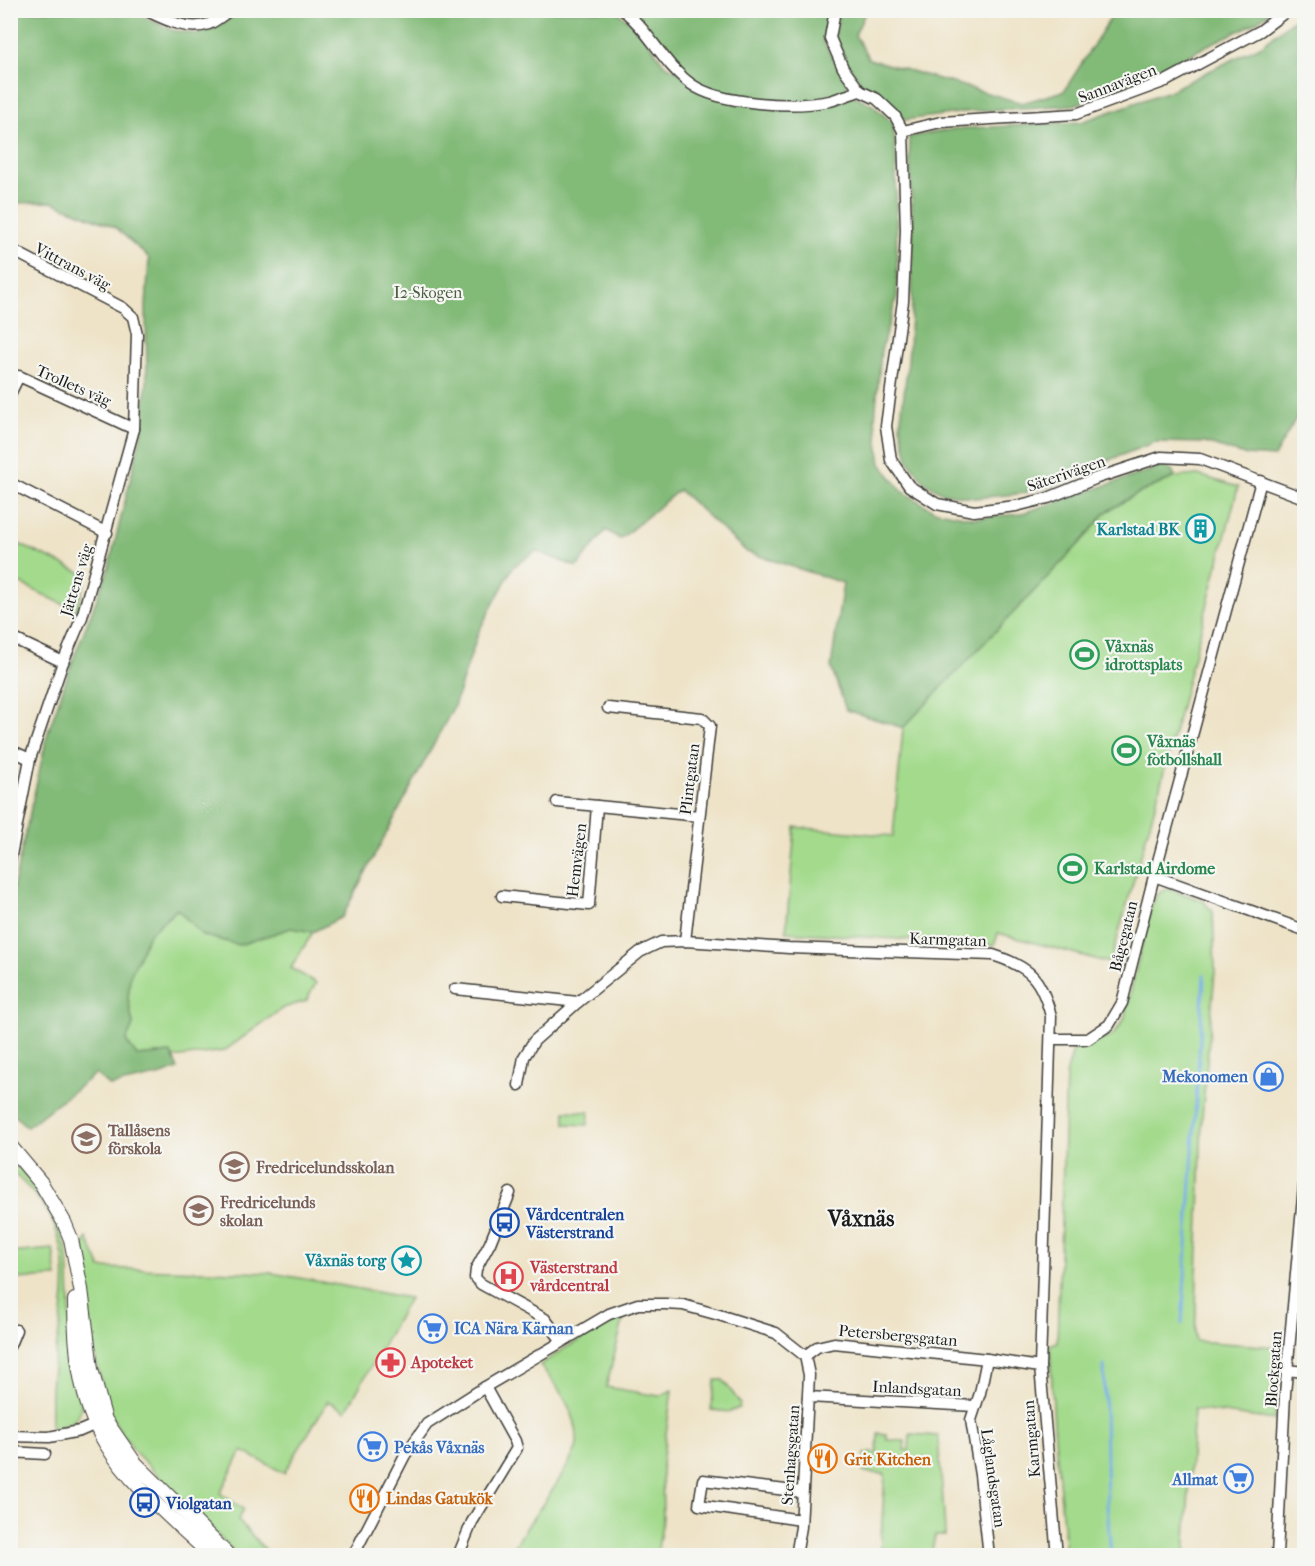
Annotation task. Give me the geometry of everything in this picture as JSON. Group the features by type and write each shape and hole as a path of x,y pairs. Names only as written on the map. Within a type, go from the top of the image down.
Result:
{"street":[{"path":"145,10 172,23 195,26 209,24 230,10"},
{"path":"623,10 640,25 666,61 692,85 713,94 761,103 808,104 831,100 860,90"},
{"path":"836,10 831,38 843,68 860,90 877,99 895,116 903,131"},
{"name":"Sannavägen","path":"903,131 941,122 1076,114 1166,81 1260,31 1288,10"},
{"name":"Säterivägen","path":"903,131 906,219 903,301 886,426 891,460 909,486 937,504 974,511 1016,506 1048,498 1096,478 1161,457 1200,459 1305,498"},
{"name":"Vittrans väg","path":"10,249 123,308"},
{"name":"Jättens väg","path":"10,860 30,759 63,662 82,616 135,429 137,334 133,317 123,308"},
{"name":"Trollets väg","path":"10,394 19,376 135,429"},
{"name":"Bågegatan","path":"1052,1039 1088,1039 1109,1025 1122,1003 1261,481"},
{"path":"10,483 107,532"},
{"path":"10,637 63,662"},
{"name":"Plintgatan","path":"608,708 702,718 710,726 686,941"},
{"path":"10,750 30,759"},
{"name":"Hemvägen","path":"557,802 699,816"},
{"name":"Hemvägen","path":"502,896 589,905 597,806"},
{"path":"1154,876 1305,930"},
{"name":"Karmgatan","path":"519,1085 527,1050 578,1002 640,952 661,942 686,941 789,948 993,955 1012,961 1030,972 1045,993 1051,1016 1052,1039 1041,1269 1040,1367 1057,1556"},
{"path":"455,989 578,1002"},
{"path":"10,1146 41,1184 64,1222 76,1256 78,1280 75,1288 75,1317 80,1370 100,1422 105,1442 135,1482 212,1556"},
{"name":"Blockgatan","path":"1277,1556 1287,1370 1305,1186"},
{"path":"510,1193 490,1243 476,1269 475,1278 481,1284 545,1319 562,1341"},
{"path":"353,1556 405,1455 428,1424 485,1387 609,1314 638,1304 683,1305 776,1333 805,1356"},
{"path":"10,1330 15,1330 10,1345"},
{"name":"Petersbergsgatan","path":"805,1356 817,1347 834,1343 987,1359 1040,1367"},
{"name":"Stenhagsgatan","path":"796,1556 801,1520 810,1375 805,1356"},
{"name":"Inlandsgatan","path":"808,1397 975,1406 980,1394 987,1359"},
{"path":"1287,1370 1305,1372"},
{"path":"458,1556 472,1522 518,1448 485,1387"},
{"name":"Låglandsgatan","path":"975,1406 971,1420 989,1556"},
{"path":"10,1436 49,1437 80,1431 100,1422"},
{"path":"100,1422 134,1462 229,1556"},
{"path":"10,1452 45,1454"},
{"path":"801,1520 699,1505 703,1480 802,1492"}],"green space":[{"name":"I2-Skogen","path":"10,11 131,11 172,30 198,34 215,28 242,11 616,11 640,30 664,64 736,104 855,96 871,104 893,123 896,156 897,296 881,350 875,419 881,464 902,491 933,510 974,518 1020,514 1164,466 1172,470 1175,477 1135,495 1106,512 1080,543 903,728 846,710 831,667 843,583 747,552 679,490 620,539 606,530 577,567 536,551 513,567 479,631 454,706 342,917 313,932 291,928 239,945 202,935 177,909 149,934 130,976 128,999 133,1025 126,1041 137,1056 171,1053 178,1069 162,1075 110,1086 95,1074 27,1127 11,1112 11,897 48,732 108,570 141,436 147,382 146,307 149,258 115,227 52,202 11,203"},
{"path":"159,11 218,11 208,18 173,15"},
{"path":"629,11 830,11 823,41 850,89 815,99 798,101 750,98 718,92 693,82 684,75 659,49"},
{"path":"839,11 866,11 855,35 869,59 1022,103 1064,91 1115,11 1271,11 1253,24 1204,47 1158,73 1074,105 974,111 905,120 884,97 864,87 850,68 835,37"},
{"path":"1304,11 1304,404 1274,457 1245,455 1205,443 1155,442 1099,464 1055,485 1018,494 975,498 942,493 924,481 909,462 900,426 912,301 913,230 909,137 954,129 1081,122 1169,91 1262,45"},
{"name":"Våxnäs idrottsplats","path":"1198,475 1238,487 1155,806 1110,963 998,933 994,945 786,932 795,827 893,836 903,728 1090,532 1106,512 1135,495 1175,477"},
{"path":"10,540 86,575 77,611 11,579"},
{"path":"1168,889 1202,900 1213,912 1215,971 1202,1118 1195,1341 1277,1347 1275,1420 1194,1409 1185,1555 1066,1555 1054,1427 1050,1345 1057,1342 1066,1075 1073,1050 1112,1036 1124,1020 1151,907 1158,893"},
{"path":"178,909 202,935 239,945 291,928 313,932 291,968 316,983 306,1001 283,1008 224,1051 173,1058 170,1053 137,1056 126,1041 133,1025 128,998 130,976 149,934"},
{"path":"565,1111 589,1112 588,1125 565,1124"},
{"path":"10,1158 46,1203 60,1227 68,1255 73,1366 81,1405 76,1419 60,1427 51,1428 51,1396 64,1291 62,1250 56,1228 45,1207 11,1170"},
{"path":"87,1238 101,1268 272,1273 409,1298 346,1411 328,1401 284,1473 242,1451 220,1493 243,1509 238,1520 270,1555 237,1555 134,1451 110,1415 96,1361 89,1321 81,1249"},
{"path":"53,1249 57,1277 11,1279 11,1253"},
{"path":"624,1317 606,1387 659,1396 672,1390 662,1464 663,1518 657,1555 510,1555 563,1473 577,1446 577,1433 571,1411 540,1365 567,1347"},
{"path":"715,1380 723,1380 740,1403 739,1408 730,1412 711,1410"},
{"path":"878,1433 887,1434 887,1440 905,1441 904,1450 909,1450 910,1434 938,1436 945,1536 935,1536 932,1551 925,1555 880,1555 885,1474 863,1472 865,1453 877,1453"}],"waterway":[{"path":"1182,1324 1204,975"},
{"path":"1104,1365 1107,1504 1111,1556"}],"place":[{"name":"Karlstad BK","path":"1201,529"},
{"name":"Våxnäs idrottsplats","path":"1084,655"},
{"name":"Våxnäs fotbollshall","path":"1126,750"},
{"name":"Karlstad Airdome","path":"1073,868"},
{"name":"Mekonomen","path":"1269,1076"},
{"name":"Tallåsens förskola","path":"87,1139"},
{"name":"Fredricelundsskolan","path":"235,1167"},
{"name":"Fredricelunds skolan","path":"199,1211"},
{"name":"Vårdcentralen Västerstrand","path":"505,1223"},
{"name":"Våxnäs torg","path":"407,1260"},
{"name":"Västerstrand vårdcentral","path":"509,1276"},
{"name":"ICA Nära Kärnan","path":"433,1328"},
{"name":"Apoteket","path":"390,1362"},
{"name":"Pekås Våxnäs","path":"373,1447"},
{"name":"Grit Kitchen","path":"823,1459"},
{"name":"Allmat","path":"1239,1479"},
{"name":"Lindas Gatukök","path":"365,1498"},
{"name":"Violgatan","path":"145,1503"}],"district":[{"name":"Våxnäs","path":"861,1218"}]}
